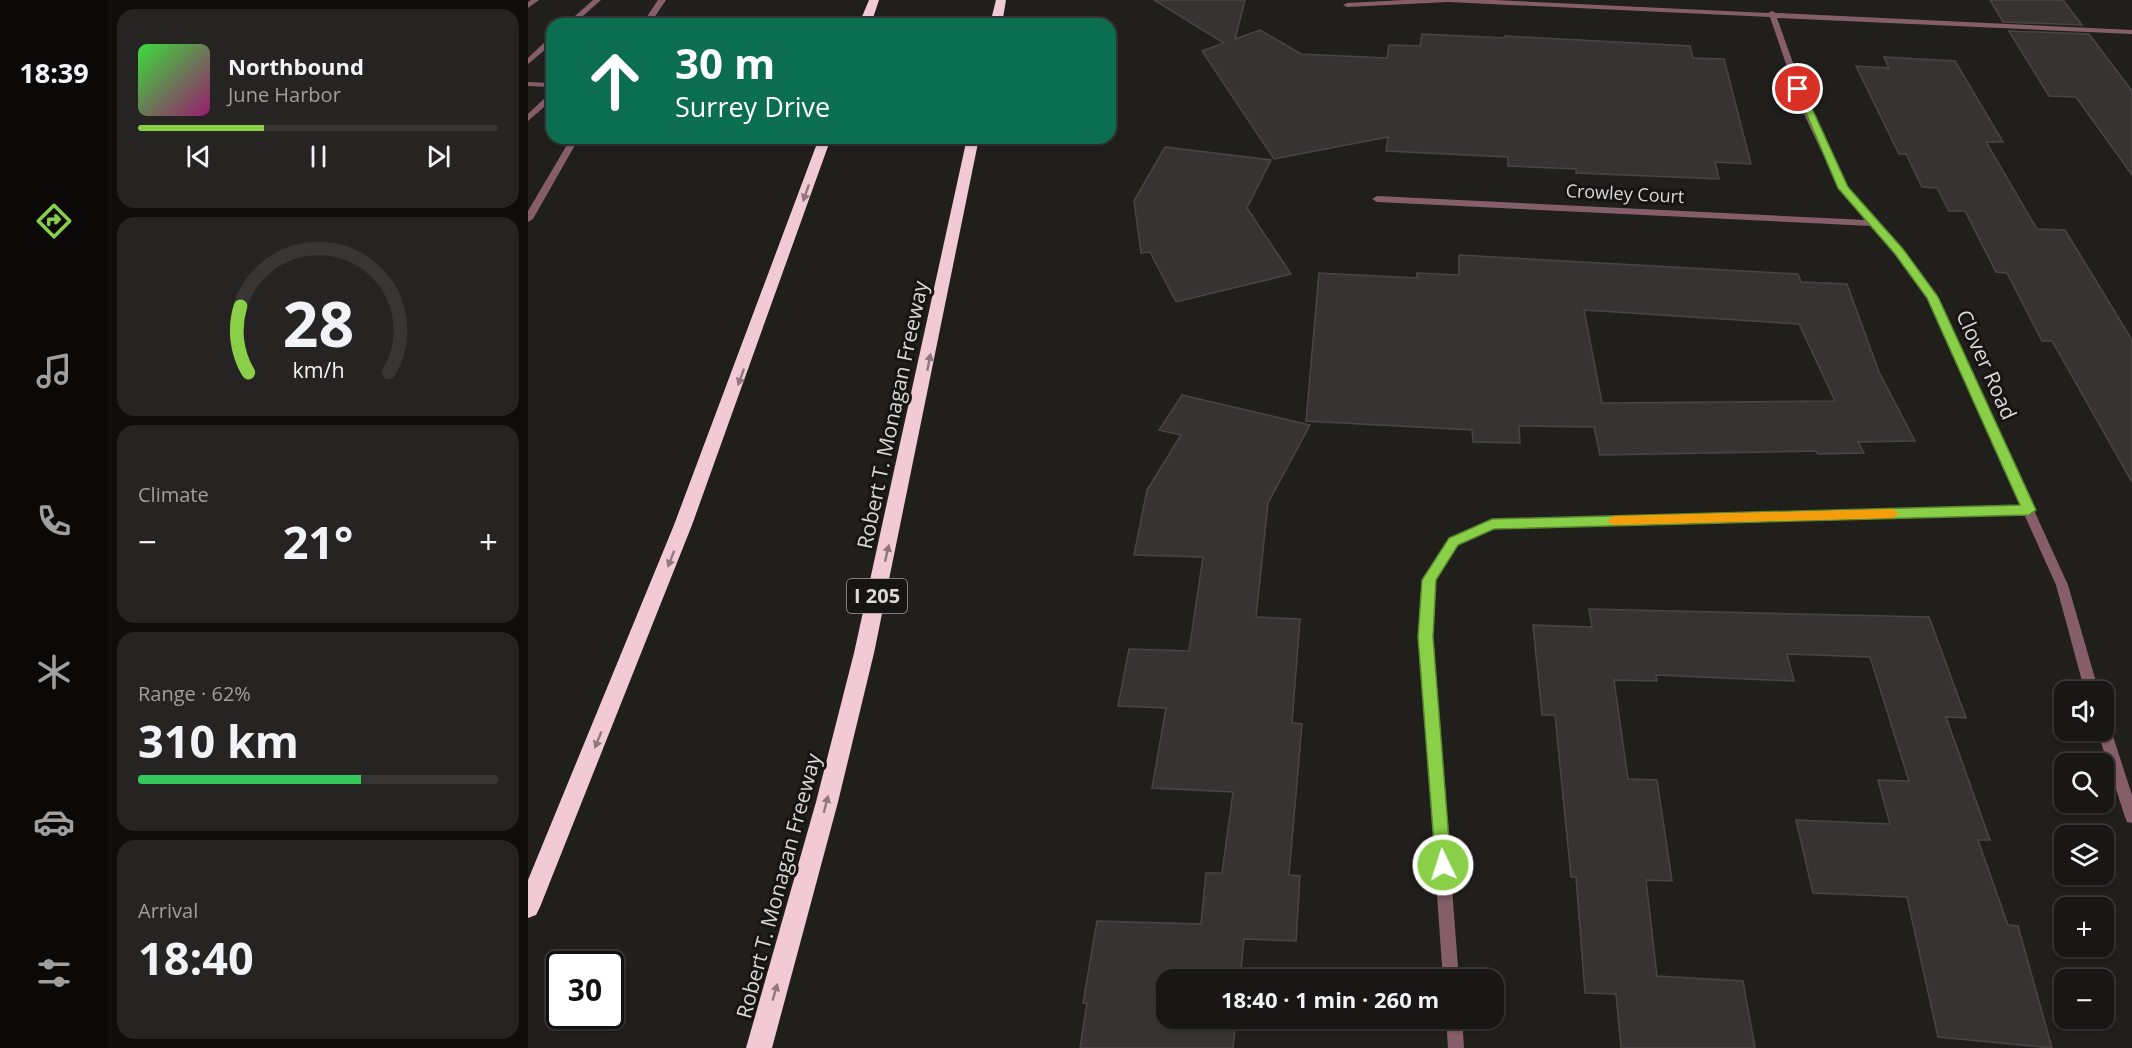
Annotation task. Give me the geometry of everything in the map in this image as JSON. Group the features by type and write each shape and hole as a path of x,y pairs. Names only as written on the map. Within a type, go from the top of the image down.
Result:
{"highway":[{"path":"867,18 874,0"},
{"path":"997,18 1000,0"},
{"path":"528,907 582,781 714,449 823,144"},
{"name":"Robert T. Monagan Freeway","path":"759,1048 811,861 863,655 928,365 972,144"}],"street":[{"path":"528,6 535,0"},
{"path":"577,18 597,0"},
{"path":"650,18 662,0"},
{"path":"1347,5 1448,0 1772,13 2132,32"},
{"name":"Clover Road","path":"1772,13 1805,108 1843,188 1871,223 1899,252 1932,297 2062,585 2089,681"},
{"path":"528,62 546,46"},
{"path":"528,84 546,86"},
{"path":"528,119 546,102"},
{"path":"528,219 572,144"},
{"name":"Crowley Court","path":"1377,199 1871,223"},
{"path":"1450,969 1426,637 1429,580 1454,542 1492,524 2029,510"},
{"path":"2108,741 2132,817"},
{"path":"1455,1029 1456,1048"}],"building":[{"path":"1154,0 1245,0 1235,39 1260,30 1301,54 1387,58 1389,45 1420,46 1422,34 1690,46 1693,58 1724,59 1751,164 1715,162 1719,179 1576,173 1576,169 1508,166 1508,157 1386,151 1388,137 1274,159 1202,51 1224,43"},
{"path":"1990,0 2063,0 2082,25 2003,22"},
{"path":"2009,31 2089,34 2132,91 2132,175 2076,97 2049,96"},
{"path":"1884,57 1955,61 2003,142 1986,142 2037,229 2065,230 2132,340 2132,482 2052,341 2042,341 2007,273 1996,272 1965,211 1949,211 1937,188 1922,187 1906,154 1899,154 1856,66 1889,68"},
{"path":"1165,147 1271,160 1247,208 1291,274 1176,302 1150,252 1141,253 1134,201"},
{"path":"1459,255 1798,274 1801,282 1847,284 1879,372 1915,441 1858,442 1864,453 1818,454 1816,451 1600,455 1594,427 1519,426 1520,443 1473,442 1472,430 1306,421 1319,273 1417,278 1417,273 1459,275","holes":["1584,310 1799,324 1835,401 1602,403"]},
{"path":"1182,395 1310,425 1268,503 1256,617 1300,619 1292,723 1302,724 1289,875 1300,876 1296,941 1244,939 1241,969 1156,969 1156,1029 1235,1029 1233,1048 1080,1048 1087,1003 1083,1003 1097,921 1201,924 1206,873 1222,873 1233,792 1152,788 1166,708 1118,706 1129,649 1189,651 1203,557 1134,555 1147,490 1181,435 1159,430"},
{"path":"1589,609 1929,617 1966,718 1946,717 1990,840 1978,840 2008,925 2018,926 2052,1048 1938,1037 1907,897 1813,893 1796,820 1890,824 1878,780 1909,781 1870,657 1787,654 1794,681 1656,675 1657,681 1614,680 1628,779 1657,780 1672,881 1646,880 1657,976 1743,981 1755,1048 1621,1048 1616,994 1585,993 1576,877 1571,877 1555,715 1542,715 1533,625 1592,627"}],"slow traffic":[{"path":"1614,521 1893,514"}],"route":[{"path":"1443,865 1426,637 1429,580 1454,542 1492,524 2029,510 1932,297 1899,252 1871,223 1843,188 1798,89"}]}
